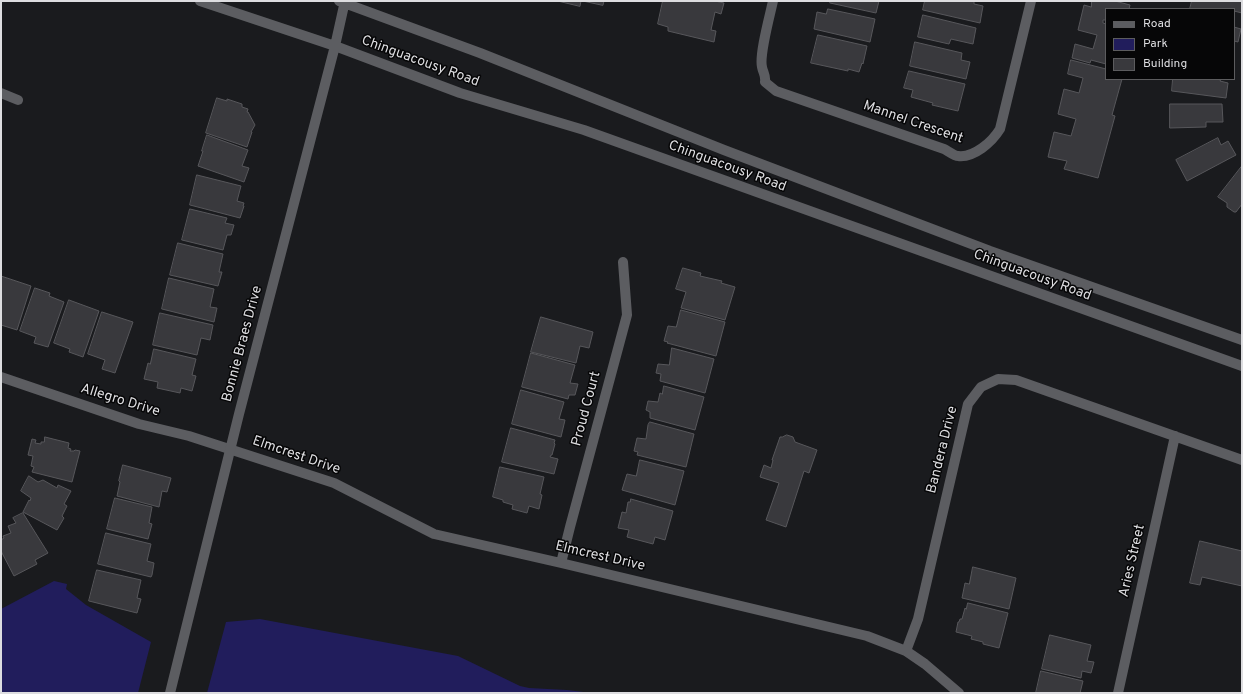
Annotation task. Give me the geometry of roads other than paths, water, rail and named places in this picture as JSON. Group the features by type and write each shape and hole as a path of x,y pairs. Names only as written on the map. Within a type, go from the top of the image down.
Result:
{"street":[{"name":"Chinguacousy Road","path":"200,1 335,46 460,93 584,130 1242,366"},
{"name":"Mannel Crescent","path":"773,1 763,49 761,67 766,75 765,82 776,91 944,149 957,156 967,155 984,147 994,139 1000,129 1030,1"},
{"name":"Chinguacousy Road","path":"343,2 480,53 724,150 990,251 1242,340"},
{"name":"Bonnie Braes Drive","path":"170,693 335,46 343,2"},
{"path":"1,94 18,100"},
{"name":"Proud Court","path":"562,562 627,315 623,262"},
{"name":"Allegro Drive","path":"1,378 139,424 189,436 231,449"},
{"name":"Bandera Drive","path":"906,651 918,619 968,404 981,387 998,379 1016,380 1242,460"},
{"name":"Aries Street","path":"1118,693 1176,436"},
{"name":"Elmcrest Drive","path":"231,449 334,483 434,534 562,562 867,636 906,651 925,664 959,693"}]}
